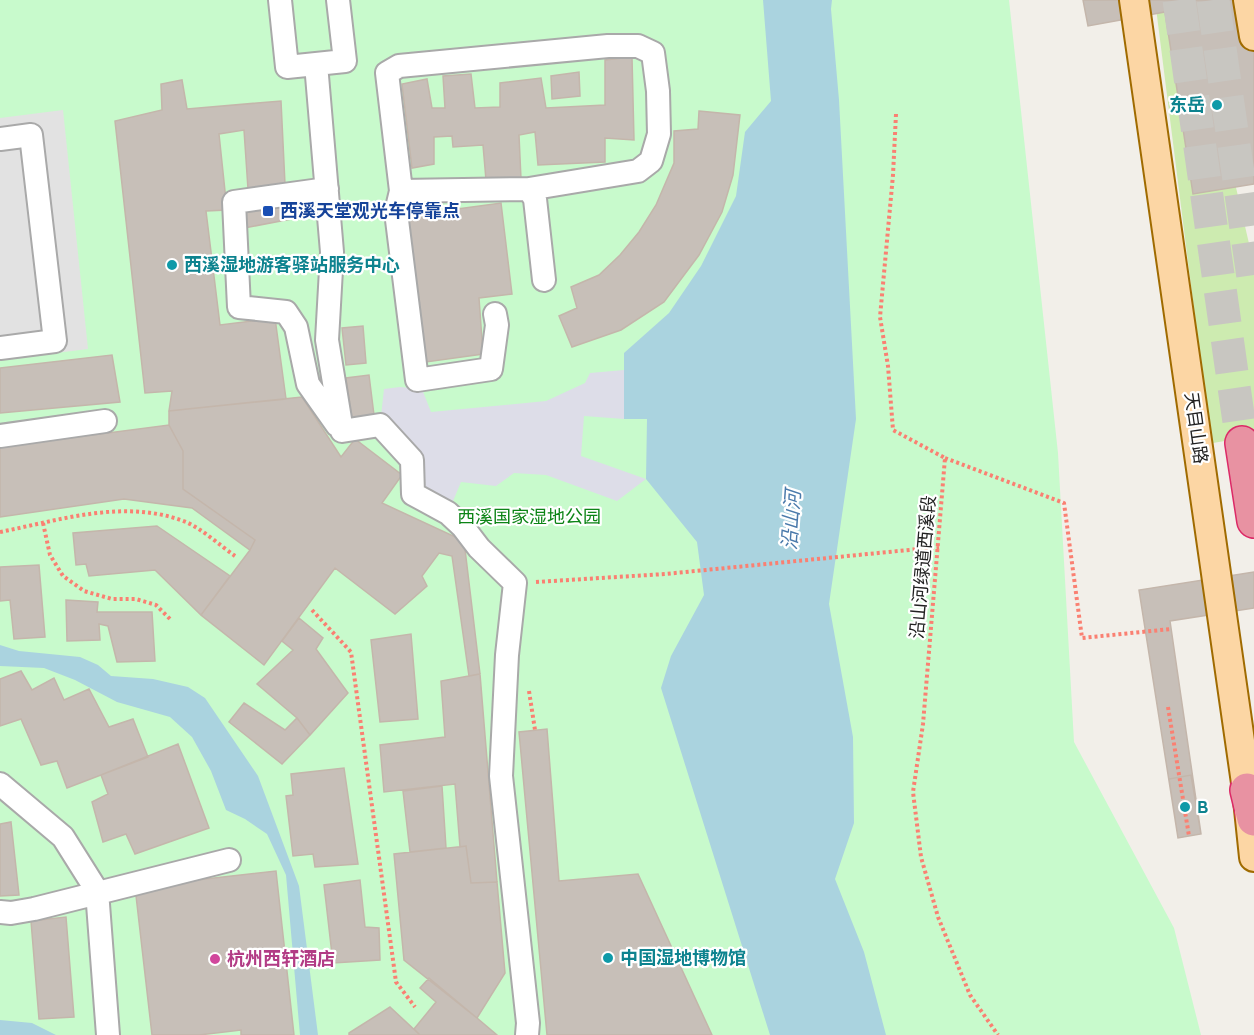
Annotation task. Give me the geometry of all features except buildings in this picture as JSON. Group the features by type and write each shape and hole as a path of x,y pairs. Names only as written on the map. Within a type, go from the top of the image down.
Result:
{"highway":[{"path":"1242,443 1254,521"}],"main road":[{"name":"天目山路","path":"1134,0 1251,804 1254,857"},
{"path":"1248,0 1254,36"}],"street":[{"path":"280,0 287,67 345,61 338,0"},
{"path":"401,191 529,189 638,171 651,161 659,135 658,91 653,54 638,46 608,46 399,66 387,72 401,191 396,212 417,380 491,369 497,325 495,314"},
{"path":"316,64 332,252 327,340 342,431"},
{"path":"0,139 31,135 55,341 0,348"},
{"path":"327,189 234,202 239,307 286,312 296,327 308,384 342,431"},
{"path":"529,189 535,199 544,280"},
{"path":"0,436 105,421"},
{"path":"342,431 380,424 412,460 413,494 448,513 463,527 479,548 515,583 507,656 501,776 528,1023 527,1035"},
{"path":"0,784 63,837 97,891 108,1035"},
{"path":"0,912 11,913 34,909 97,891 229,860"}],"path":[{"path":"896,114 893,175 880,317 888,366 893,430 945,458 1064,503 1082,638 1171,628"},
{"name":"沿山河绿道西溪段","path":"945,458 923,724 913,792 921,857 938,917 970,996 998,1035"},
{"path":"0,532 106,510 147,511 187,523 235,556"},
{"path":"43,523 50,555 63,576 84,591 103,597 136,599 156,605 172,621"},
{"path":"515,583 665,573 939,547"},
{"path":"312,610 351,652 396,982 415,1007"},
{"path":"1168,707 1189,836"}],"green space":[{"name":"西溪国家湿地公园","path":"0,0 1009,0 1058,453 1074,742 1174,928 1201,1035 0,1035"},
{"path":"1155,0 1205,0 1231,166 1254,265 1254,436 1213,443"}],"shaded area":[{"path":"63,110 88,349 0,360 0,118"},
{"path":"624,370 624,419 584,416 581,456 646,479 617,501 546,475 514,473 496,486 461,482 448,513 413,494 412,460 380,425 384,389 400,387 422,389 431,412 546,401 585,383 590,373"}],"water":[{"name":"沿山河","path":"763,0 832,0 856,419 829,604 853,737 854,823 835,879 864,952 886,1035 770,1035 661,688 671,656 704,595 697,542 646,479 647,419 624,419 624,353 669,313 701,266 736,196 745,132 771,101"},
{"path":"0,645 19,651 80,657 98,665 111,676 153,679 188,687 205,698 258,776 299,886 318,1035 300,1035 286,875 267,834 245,819 226,810 211,771 192,737 170,717 117,702 75,680 44,668 0,666"},
{"path":"0,1020 32,1023 56,1035 0,1035"}],"tunnel":[{"path":"1179,0 1242,443"},
{"path":"1213,0 1254,284"}],"place":[{"name":"东岳","path":"1217,105"},
{"name":"西溪天堂观光车停靠点","path":"268,211"},
{"name":"西溪湿地游客驿站服务中心","path":"172,265"},
{"name":"B","path":"1185,807"},
{"name":"中国湿地博物馆","path":"608,958"},
{"name":"杭州西轩酒店","path":"215,959"}]}
